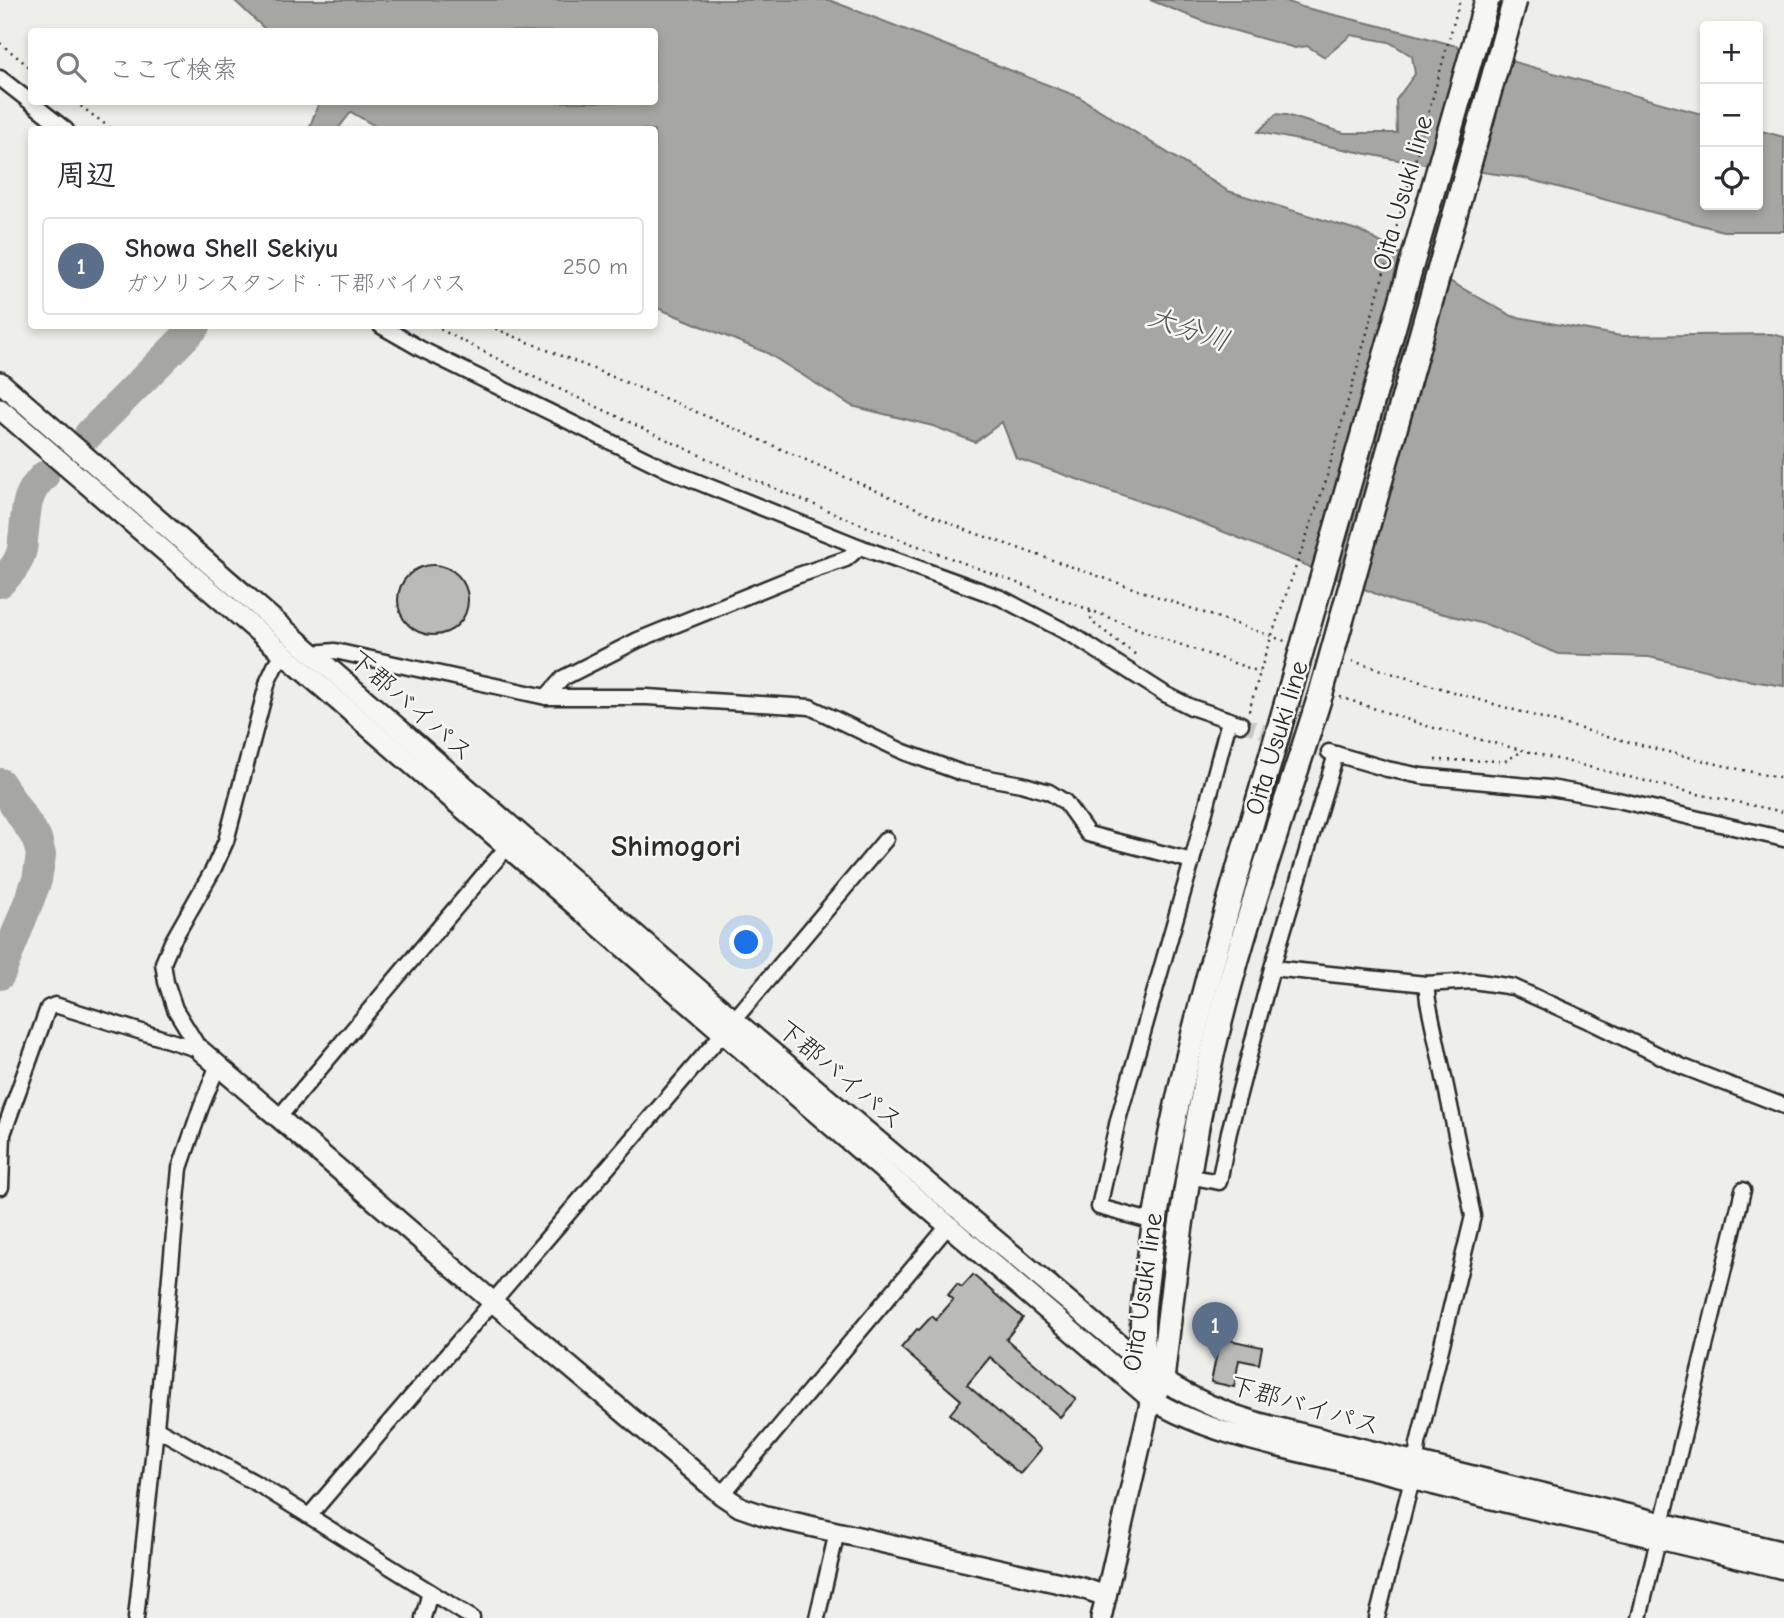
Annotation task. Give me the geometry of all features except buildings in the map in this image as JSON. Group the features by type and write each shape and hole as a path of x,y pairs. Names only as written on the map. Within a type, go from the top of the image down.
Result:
{"main road":[{"name":"Oita Usuki line","path":"1153,1382 1143,1341 1143,1307 1154,1222 1182,1077 1487,0"},
{"name":"Oita Usuki line","path":"1153,1382 1204,1088 1232,981 1330,695 1515,0"}],"street":[{"path":"0,78 28,100"},
{"path":"34,105 61,126"},
{"path":"386,329 421,349 668,470 860,547 1001,598 1074,636 1165,694 1235,722 1118,1119 1099,1207 1154,1222"},
{"name":"下郡バイパス","path":"0,382 312,653 512,840"},
{"name":"下郡バイパス","path":"0,409 284,654 512,840 728,1026 1153,1382 1184,1418 1230,1433 1414,1471 1660,1531 1784,1569"},
{"path":"546,696 564,678 638,640 796,576 846,559 860,547"},
{"path":"312,653 335,651 546,696 647,697 810,707 904,752 950,769 1049,792 1065,802 1088,834 1192,861"},
{"path":"284,654 268,681 226,841 163,963 175,1009 200,1050 493,1302 722,1495 740,1507 766,1516 1107,1595"},
{"path":"1188,1176 1219,1182 1229,1132 1272,968 1332,753 1421,776 1550,788 1618,800 1784,839"},
{"path":"309,1516 886,839"},
{"path":"279,1117 512,840"},
{"path":"1272,968 1426,984 1473,981 1513,988 1681,1066 1784,1106"},
{"path":"1377,1618 1473,1216 1426,984"},
{"path":"1,1187 3,1134 48,1008 55,1005 200,1050"},
{"name":"下郡バイパス","path":"728,1026 948,1226 1153,1382"},
{"path":"136,1618 180,1168 218,1065"},
{"path":"1639,1618 1744,1189"},
{"path":"722,1495 948,1226"},
{"path":"1101,1618 1153,1382"},
{"path":"156,1428 261,1486 472,1618"},
{"name":"下郡バイパス","path":"1660,1531 1784,1552"},
{"path":"817,1618 837,1532"},
{"path":"423,1618 430,1592"}],"path":[{"path":"1265,655 1325,483 1460,0"},
{"path":"0,43 28,66"},
{"path":"79,105 108,126"},
{"path":"440,329 521,371 740,474 876,530 1167,640 1260,672"},
{"path":"496,329 676,403 966,530 1290,642"},
{"path":"1090,610 1092,622 1144,662"},
{"path":"1341,658 1457,694 1692,758 1784,779"},
{"path":"1330,695 1430,727 1523,751 1693,793 1784,812"},
{"path":"1424,760 1505,761 1523,751"}],"water":[{"name":"大分川","path":"234,0 829,0 1079,97 1228,191 1360,231 1512,316 1621,336 1771,334 1784,337 1784,686 1649,657 1559,654 1488,625 1396,602 1197,521 1016,458 1002,422 975,442 933,426 852,406 767,353 658,308 658,126 375,126 351,112 340,126 310,126 318,105 658,105 658,28 264,28"},
{"path":"1150,0 1283,0 1700,114 1700,210 1763,210 1763,131 1784,137 1784,231 1723,231 1524,178 1398,160 1258,132 1276,114 1344,133 1397,133 1396,100 1415,74 1412,56 1389,42 1351,35 1325,57 1307,46 1295,48 1208,23"}],"waterway":[{"path":"89,434 193,329"},
{"path":"0,583 20,556 29,498 44,476"},
{"path":"0,783 37,839 41,855 37,880 0,975"}],"tunnel":[{"path":"1241,724 1329,752"}],"place":[{"name":"Showa Shell Sekiyu","path":"1215,1360"}],"district":[{"name":"Shimogori","path":"676,846"}]}
